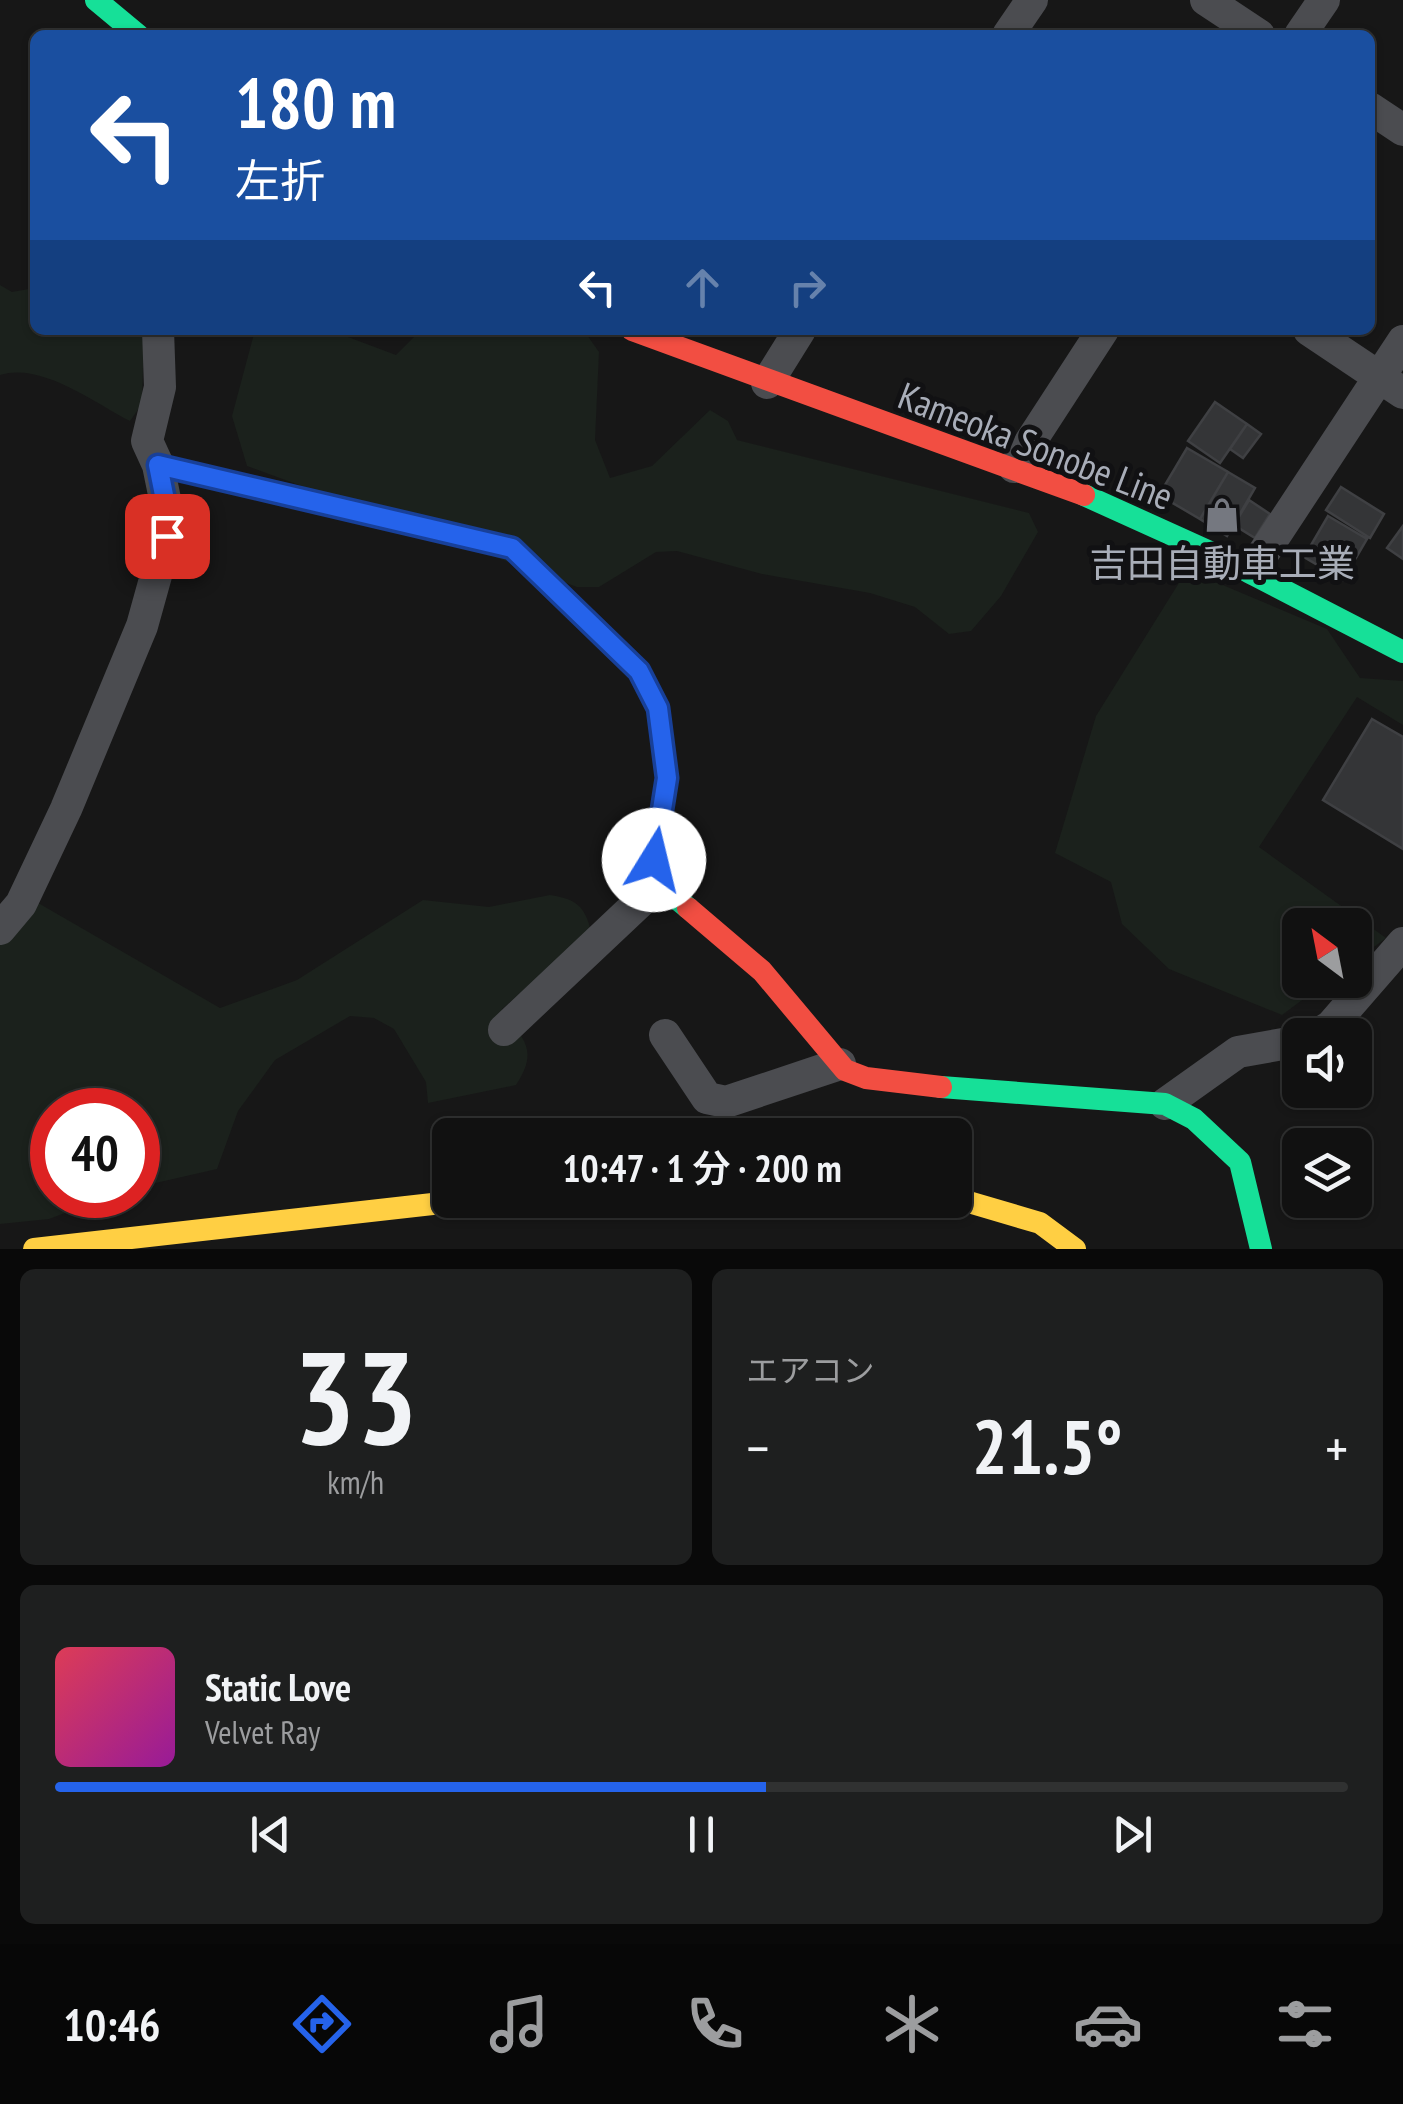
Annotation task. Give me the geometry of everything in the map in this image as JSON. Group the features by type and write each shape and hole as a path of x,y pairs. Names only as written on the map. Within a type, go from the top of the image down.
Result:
{"street":[{"path":"96,0 132,20"},
{"path":"1011,30 1032,0"},
{"path":"1206,0 1251,30"},
{"path":"1303,30 1324,0"},
{"path":"1375,111 1403,130"},
{"path":"0,929 21,904 66,809 142,626 167,536 167,510 158,465 147,441 160,386 158,335"},
{"name":"Kameoka Sonobe Line","path":"645,335 767,383 1014,468 1253,569 1403,652"},
{"path":"767,383 797,335"},
{"path":"1014,468 1100,335"},
{"path":"1316,335 1391,385"},
{"path":"1253,569 1391,385 1403,341"},
{"path":"158,465 512,548 639,671 658,708 667,778 654,860 666,890 762,972 840,1064 866,1078 1165,1104 1194,1119 1240,1162 1261,1249"},
{"path":"504,1030 662,881"},
{"path":"1338,1018 1403,943"},
{"path":"665,1035 707,1098 726,1102 840,1064"},
{"path":"1165,1104 1238,1052 1282,1044"},
{"path":"972,1203 1040,1223 1075,1249"},
{"path":"34,1249 432,1204"}],"shaded area":[{"path":"0,285 12,292 30,289 30,335 144,335 142,404 130,421 50,379 33,374 0,375"},
{"path":"254,335 343,335 396,355 416,335 587,335 599,352 595,440 610,478 652,466 710,410 728,421 737,440 1029,513 1038,532 1001,596 971,631 949,634 915,607 870,593 762,574 677,551 656,552 599,587 577,587 247,466 232,416"},
{"path":"1187,570 1327,629 1360,678 1403,681 1403,725 1357,697 1259,847 1344,908 1282,908 1282,998 1305,998 1282,1015 1169,969 1122,924 1111,882 1055,853 1096,716"},
{"path":"550,895 567,899 586,915 591,931 502,1009 526,1046 527,1063 516,1085 428,1103 426,1082 394,1029 374,1018 350,1016 275,1060 238,1111 217,1169 160,1182 160,1088 30,1088 30,1218 52,1218 0,1224 0,941 33,900 220,1008 297,980 423,900 489,907"},
{"path":"1372,928 1386,938 1372,948"}],"building":[{"path":"1215,402 1247,424 1220,463 1188,441"},
{"path":"1247,424 1261,434 1243,458 1230,449"},
{"path":"1187,448 1228,472 1200,519 1159,495"},
{"path":"1228,472 1255,488 1227,536 1200,519"},
{"path":"1341,487 1384,514 1370,538 1326,510"},
{"path":"1249,500 1270,514 1255,538 1234,525"},
{"path":"1328,516 1367,539 1343,580 1304,557"},
{"path":"1403,526 1403,559 1387,548"},
{"path":"1372,719 1403,737 1403,849 1323,800"}],"traffic: fast":[{"path":"96,0 132,30"},
{"path":"158,465 512,548 639,671 658,708 667,778 654,860 666,890 688,908"},
{"path":"1084,495 1210,552 1403,652"},
{"path":"941,1087 1165,1104 1194,1119 1240,1162 1261,1249"}],"traffic: slow":[{"path":"972,1203 1040,1223 1075,1249"},
{"path":"34,1249 432,1204"}],"traffic: jam":[{"path":"646,335 1084,495"},
{"path":"688,908 762,971 845,1070 866,1078 941,1087"}],"place":[{"name":"吉田自動車工業","path":"1222,515"}],"route":[{"path":"167,536 167,510 158,465 512,548 639,671 658,708 667,778 654,860"}]}
